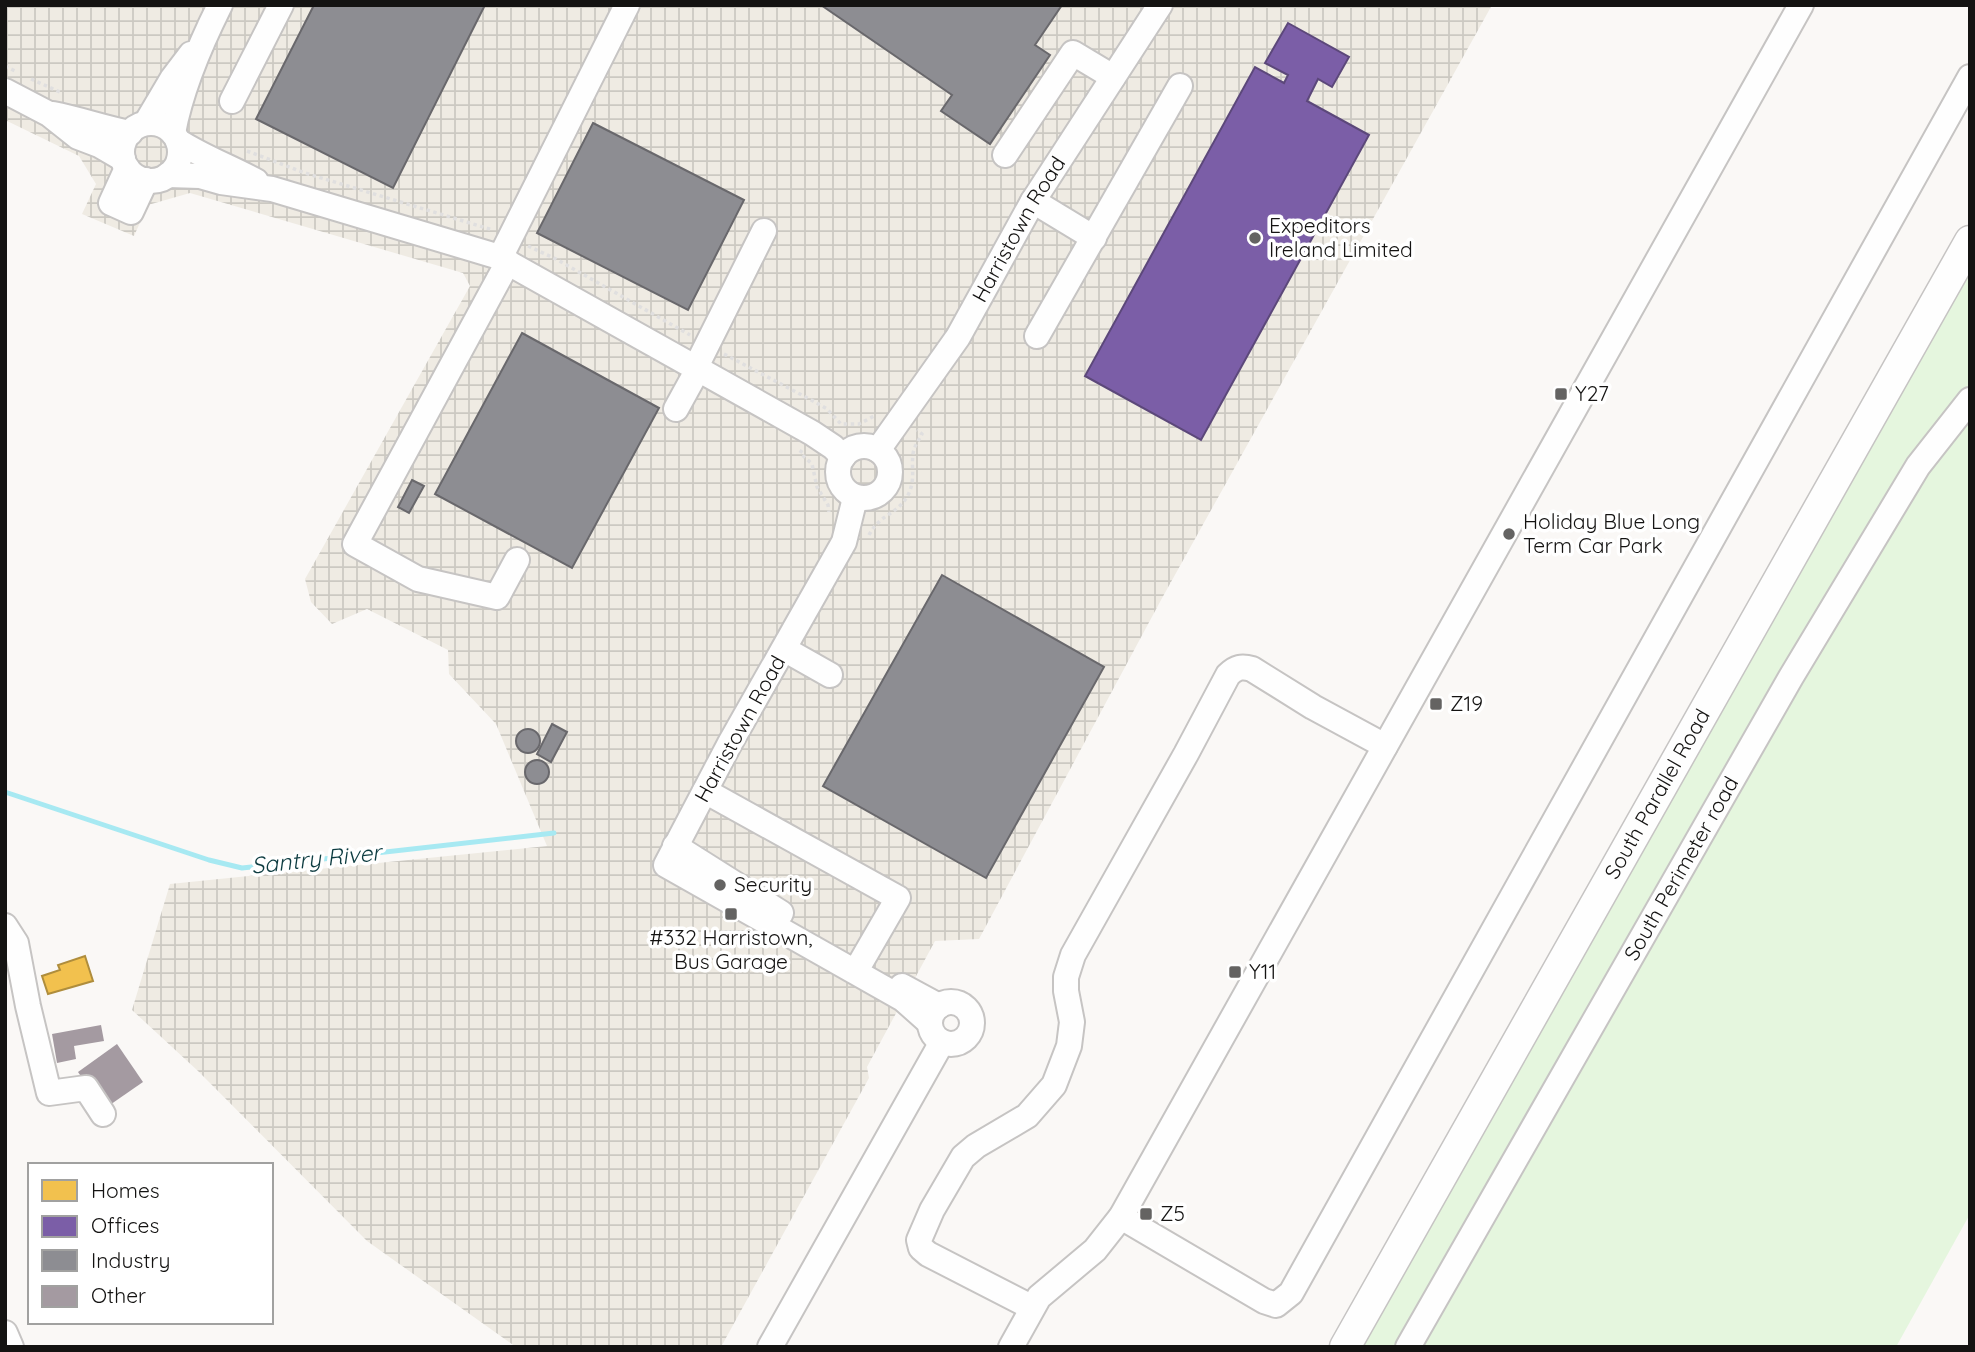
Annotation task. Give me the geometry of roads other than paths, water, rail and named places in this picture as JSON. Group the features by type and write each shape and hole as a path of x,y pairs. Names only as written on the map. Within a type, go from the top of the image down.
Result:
{"main road":[{"name":"South Parallel Road","path":"1345,1347 1970,241"}],"street":[{"path":"141,171 179,160 176,137 178,105 204,37 220,5"},
{"path":"232,101 281,5"},
{"path":"517,560 497,597 418,579 355,544 510,255 627,5"},
{"name":"Harristown Road","path":"878,450 958,337 1033,201 1160,5"},
{"path":"1011,1347 1039,1297 1095,1250 1121,1217 1801,5"},
{"path":"141,171 124,141 138,128 204,37"},
{"path":"1005,155 1073,53 1113,77"},
{"path":"1121,1217 1265,1301 1276,1305 1291,1293 1970,77"},
{"path":"1037,336 1180,86"},
{"path":"5,91 49,114 78,137 99,145 141,171 200,176 221,182 272,189 510,255 697,368 812,433 843,457"},
{"path":"49,114 85,120 106,128 138,128 156,123 206,158 226,165 272,189"},
{"path":"1033,201 1094,238"},
{"path":"676,409 764,231"},
{"name":"South Perimeter road","path":"1408,1347 1791,677 1918,466 1970,400"},
{"path":"867,446 878,450 889,463 889,482 875,496 855,498 848,494 839,482 838,466 843,457 857,447 867,446"},
{"name":"Harristown Road","path":"671,855 844,542 855,498"},
{"path":"784,649 830,675"},
{"path":"1031,1307 928,1254 921,1248 919,1240 932,1210 963,1157 976,1146 1027,1116 1054,1085 1069,1046 1072,1021 1066,977 1073,955 1228,675 1234,669 1252,669 1313,707 1385,746"},
{"path":"705,791 898,898 861,962"},
{"path":"671,855 861,962 937,1024"},
{"path":"671,855 903,999 937,1024"},
{"path":"5,926 16,943 49,1093 86,1087 103,1114"},
{"path":"770,1347 937,1024"},
{"path":"5,1333 11,1347"}],"waterway":[{"name":"Santry River","path":"5,792 209,860 242,868 554,833"}],"place":[{"name":"Expeditors Ireland Limited","path":"1255,238"},
{"name":"Y27","path":"1561,394"},
{"name":"Holiday Blue Long Term Car Park","path":"1509,534"},
{"name":"Z19","path":"1436,704"},
{"name":"Security","path":"720,885"},
{"name":"#332 Harristown, Bus Garage","path":"731,914"},
{"name":"Y11","path":"1235,972"},
{"name":"Z5","path":"1146,1214"}]}
